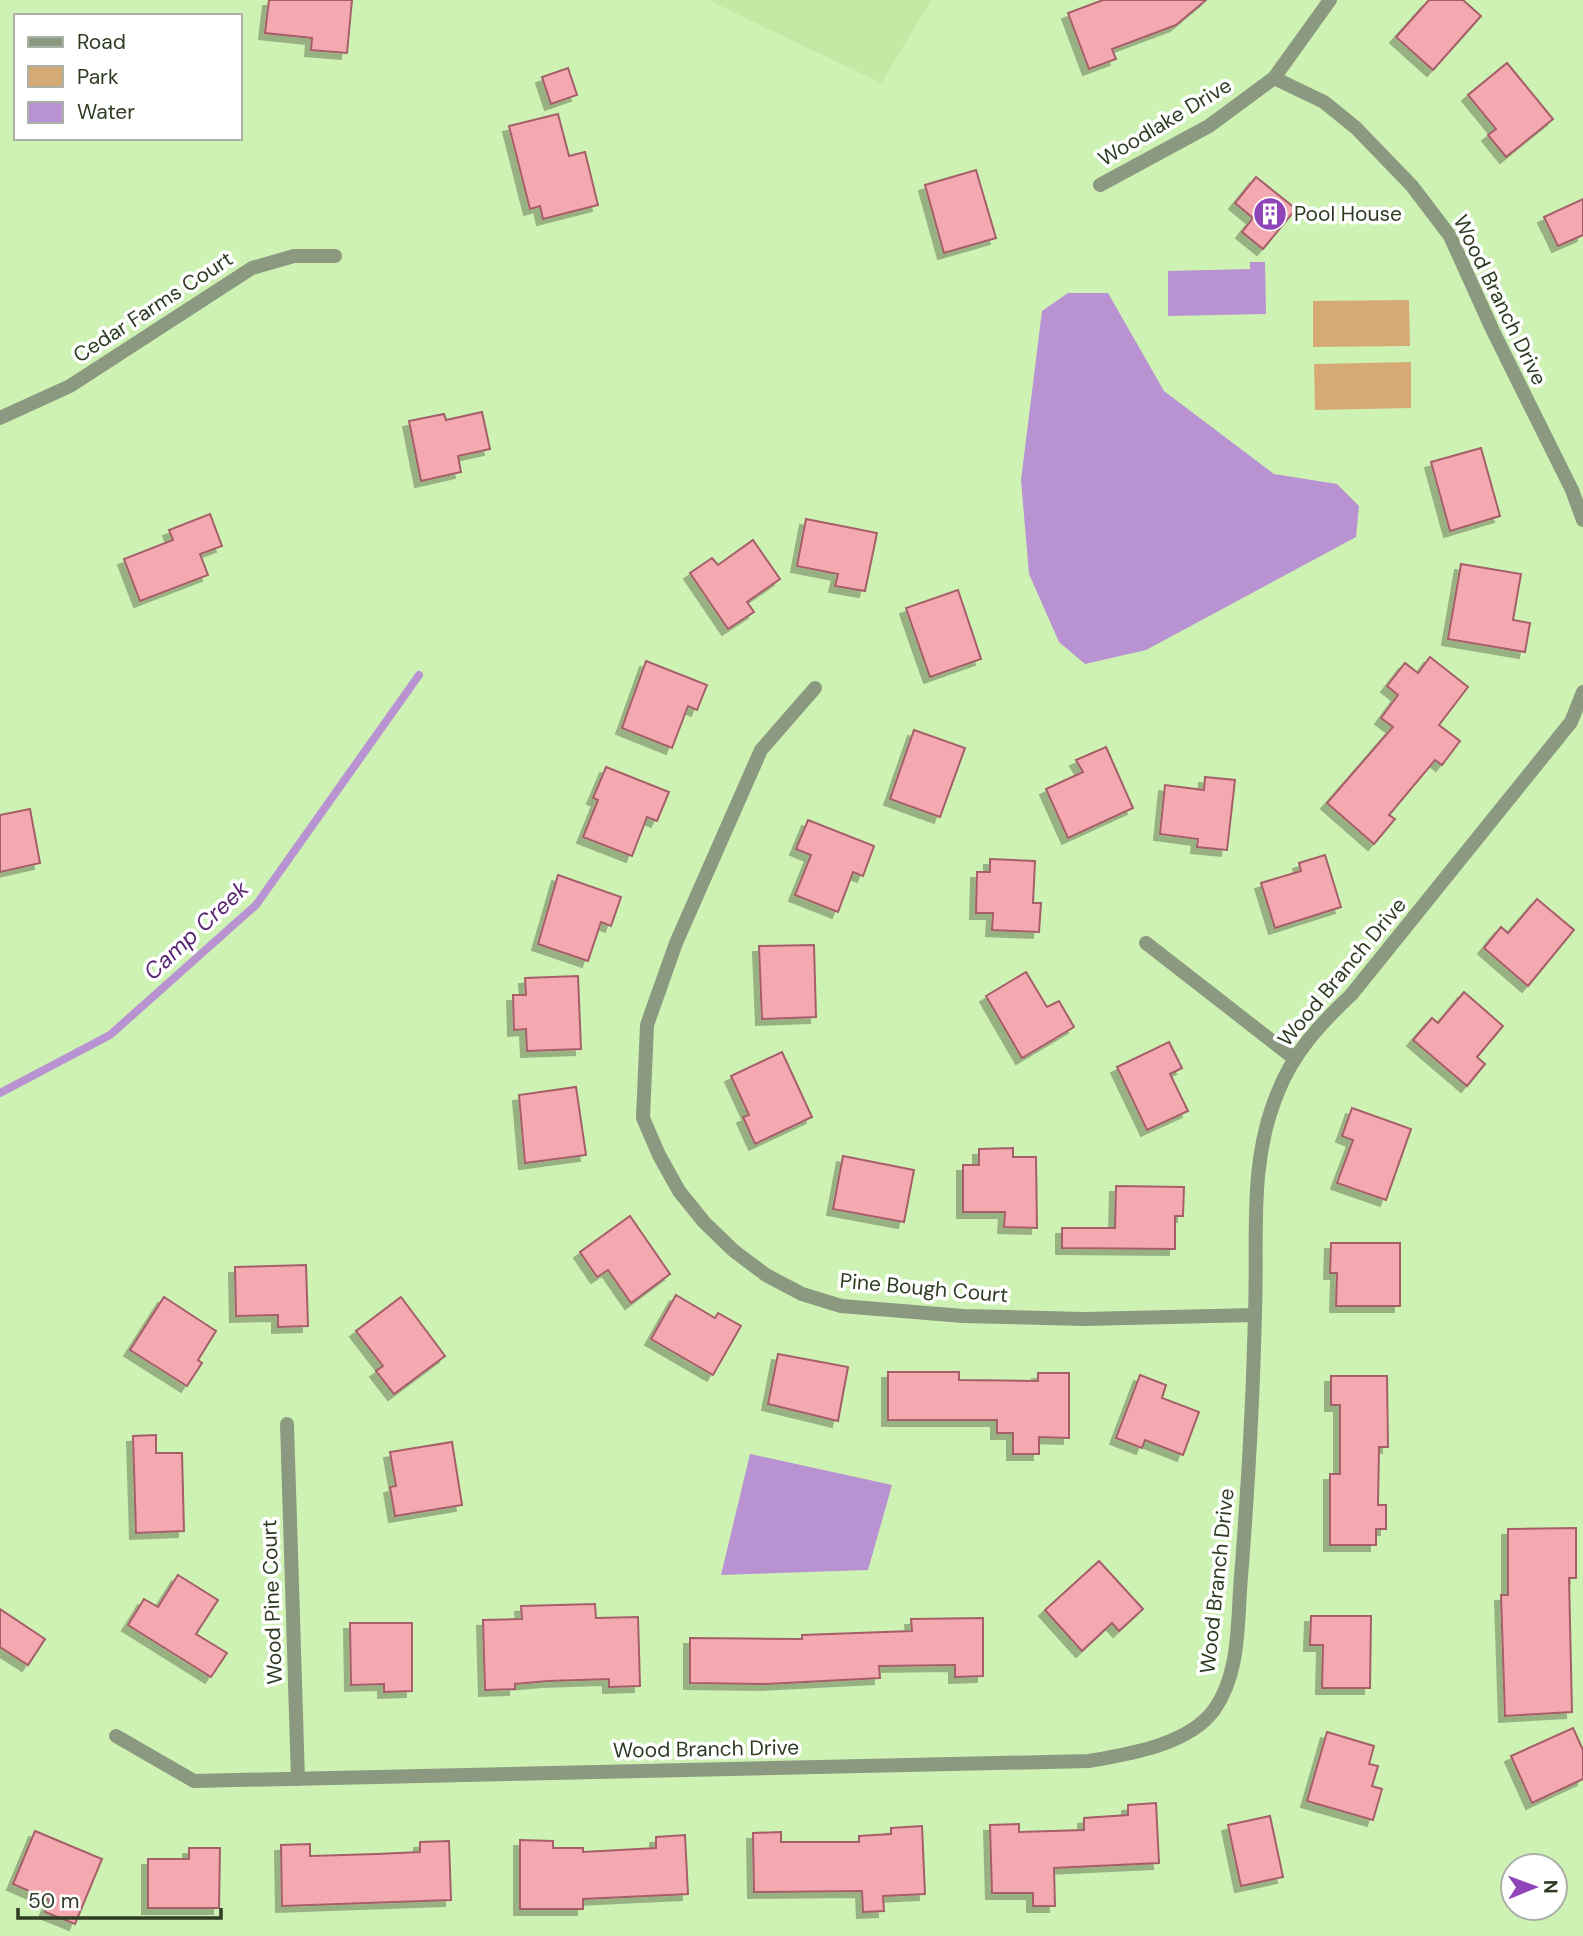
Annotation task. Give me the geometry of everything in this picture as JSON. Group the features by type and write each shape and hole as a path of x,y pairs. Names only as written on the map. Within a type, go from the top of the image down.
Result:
{"street":[{"name":"Woodlake Drive","path":"1100,185 1209,126 1274,78 1330,0"},
{"name":"Wood Branch Drive","path":"1274,78 1324,102 1356,128 1412,186 1450,236 1572,490 1583,520"},
{"name":"Cedar Farms Court","path":"0,418 70,386 252,268 294,256 335,256"},
{"name":"Pine Bough Court","path":"815,688 761,750 676,943 647,1025 643,1118 679,1191 704,1222 734,1251 766,1275 802,1294 841,1306 962,1315 1084,1319 1255,1315"},
{"name":"Wood Branch Drive","path":"116,1736 194,1781 1089,1761 1143,1752 1181,1735 1213,1711 1232,1676 1250,1473 1255,1315 1254,1211 1258,1170 1278,1092 1295,1059 1321,1023 1351,995 1571,722 1583,692"},
{"path":"1146,943 1295,1059"},
{"name":"Wood Pine Court","path":"287,1424 298,1779"}],"shaded area":[{"path":"708,0 932,0 881,83"}],"green space":[{"path":"1409,300 1410,346 1313,347 1313,301"},
{"path":"1411,362 1411,408 1315,410 1314,364"}],"water":[{"path":"1250,262 1265,262 1266,314 1168,316 1168,271 1250,269"},
{"path":"1068,293 1108,293 1164,391 1274,474 1337,484 1359,506 1356,537 1146,650 1085,664 1059,642 1029,574 1021,480 1042,311"},
{"path":"750,1454 892,1485 868,1570 721,1575"}],"building":[{"path":"269,0 352,0 347,53 311,50 312,38 265,33"},
{"path":"1103,0 1206,0 1176,25 1112,49 1116,59 1089,69 1068,13"},
{"path":"1429,0 1463,0 1481,16 1433,70 1396,37"},
{"path":"1507,63 1553,119 1506,157 1488,135 1496,129 1468,95"},
{"path":"568,68 577,95 551,104 542,77"},
{"path":"558,114 569,156 585,152 598,205 543,219 540,206 530,209 509,126"},
{"path":"976,170 996,238 944,253 925,185"},
{"name":"Pool House","path":"1256,177 1296,209 1263,249 1242,232 1253,218 1235,203"},
{"path":"1583,199 1583,235 1558,246 1544,217"},
{"path":"482,412 490,449 458,456 461,472 421,481 409,421 444,414 446,420"},
{"path":"1481,448 1500,516 1450,531 1431,462"},
{"path":"210,514 222,546 200,554 208,575 140,601 124,559 173,540 169,530"},
{"path":"806,519 877,533 865,591 835,586 838,574 797,566"},
{"path":"753,540 780,579 747,602 754,612 728,629 690,573 712,558 718,565"},
{"path":"1461,564 1521,574 1513,620 1530,623 1525,652 1448,639"},
{"path":"958,590 981,659 930,677 906,608"},
{"path":"1430,657 1468,687 1439,725 1460,741 1442,765 1435,760 1389,815 1395,819 1374,844 1327,803 1393,727 1381,718 1398,695 1387,686 1405,663 1418,673"},
{"path":"646,661 707,685 697,710 688,706 672,748 622,728"},
{"path":"914,730 965,748 940,817 890,799"},
{"path":"1106,747 1133,808 1068,838 1046,789 1083,772 1076,760"},
{"path":"606,767 669,792 657,821 647,817 632,856 583,837 598,800 593,798"},
{"path":"1205,777 1235,780 1227,850 1197,847 1198,839 1160,834 1165,785 1204,790"},
{"path":"30,809 40,863 0,872 0,815"},
{"path":"808,820 874,846 863,876 853,872 838,912 795,895 811,855 796,849"},
{"path":"1325,855 1341,907 1275,928 1261,883 1301,871 1299,863"},
{"path":"990,859 1035,861 1033,903 1041,903 1039,932 992,930 993,913 976,913 977,872 990,872"},
{"path":"558,875 621,897 611,926 601,922 588,961 538,944"},
{"path":"1537,899 1574,930 1528,986 1484,948 1501,927 1508,933"},
{"path":"814,945 816,1017 762,1019 759,946"},
{"path":"1026,972 1047,1007 1059,1001 1074,1027 1022,1058 986,996"},
{"path":"578,976 581,1049 527,1051 526,1029 514,1030 513,995 526,995 525,978"},
{"path":"1464,992 1503,1026 1477,1057 1485,1064 1467,1086 1413,1040 1432,1018 1438,1023"},
{"path":"1169,1042 1182,1068 1170,1074 1188,1111 1147,1130 1117,1067"},
{"path":"782,1052 812,1117 755,1144 743,1117 749,1115 731,1076"},
{"path":"576,1087 586,1155 525,1163 519,1095"},
{"path":"1352,1108 1411,1129 1386,1200 1337,1183 1353,1140 1342,1136"},
{"path":"1013,1148 1013,1157 1036,1157 1037,1228 1004,1227 1005,1212 963,1212 963,1165 979,1165 979,1149"},
{"path":"843,1156 914,1170 904,1222 833,1209"},
{"path":"1116,1186 1184,1187 1183,1216 1175,1216 1175,1249 1062,1248 1062,1228 1115,1228"},
{"path":"630,1216 670,1274 631,1303 608,1270 597,1277 580,1252"},
{"path":"1331,1243 1400,1243 1400,1306 1336,1306 1337,1273 1330,1273"},
{"path":"306,1265 308,1326 278,1327 278,1315 236,1316 235,1267"},
{"path":"676,1295 715,1318 718,1313 741,1326 713,1375 651,1339"},
{"path":"164,1297 216,1331 198,1360 202,1363 187,1386 130,1350"},
{"path":"401,1297 445,1356 394,1394 376,1371 383,1366 356,1331"},
{"path":"778,1354 848,1367 838,1421 768,1404"},
{"path":"888,1372 959,1372 959,1380 1038,1381 1038,1373 1069,1373 1069,1438 1039,1437 1039,1454 1013,1454 1013,1433 997,1433 997,1420 888,1420"},
{"path":"1140,1375 1166,1385 1162,1398 1199,1412 1183,1455 1145,1440 1142,1448 1116,1438"},
{"path":"1331,1376 1387,1376 1388,1447 1379,1447 1378,1505 1386,1505 1386,1529 1376,1529 1376,1545 1330,1545 1330,1474 1340,1474 1340,1405 1331,1405"},
{"path":"156,1435 156,1453 182,1453 184,1531 136,1533 133,1436"},
{"path":"452,1442 462,1505 395,1516 390,1487 396,1486 390,1452"},
{"path":"1576,1528 1576,1578 1569,1578 1572,1712 1505,1716 1501,1595 1508,1595 1508,1529"},
{"path":"1099,1561 1143,1609 1119,1631 1112,1623 1082,1651 1045,1610"},
{"path":"178,1575 218,1600 196,1634 227,1653 211,1677 128,1625 144,1599 158,1607"},
{"path":"595,1604 596,1618 638,1617 640,1686 609,1687 609,1679 548,1681 515,1684 515,1689 485,1690 483,1620 522,1619 521,1606"},
{"path":"0,1609 45,1639 28,1665 0,1647"},
{"path":"1311,1616 1371,1616 1370,1688 1322,1688 1323,1645 1310,1645"},
{"path":"983,1618 983,1676 955,1677 955,1665 879,1666 880,1678 766,1684 690,1683 690,1638 802,1639 802,1635 912,1631 911,1619"},
{"path":"350,1623 412,1623 412,1691 384,1692 384,1684 351,1685"},
{"path":"1573,1728 1583,1750 1583,1779 1532,1803 1511,1756"},
{"path":"1327,1732 1374,1746 1369,1764 1378,1766 1372,1786 1382,1789 1373,1820 1307,1801"},
{"path":"1156,1803 1159,1863 1054,1868 1055,1906 1033,1906 1033,1893 992,1893 990,1825 1019,1824 1019,1832 1084,1830 1084,1818 1128,1815 1128,1805"},
{"path":"1270,1816 1283,1877 1241,1886 1228,1825"},
{"path":"922,1826 925,1894 883,1896 884,1911 863,1912 862,1891 754,1892 753,1833 781,1832 781,1842 859,1842 859,1836 891,1834 891,1828"},
{"path":"35,1831 102,1859 75,1924 45,1912 50,1900 13,1884"},
{"path":"685,1835 688,1894 583,1899 583,1909 520,1909 520,1840 553,1841 553,1848 583,1848 583,1852 656,1848 656,1837"},
{"path":"449,1841 451,1900 282,1906 281,1845 310,1844 310,1856 420,1852 420,1842"},
{"path":"189,1848 220,1848 219,1908 148,1908 148,1859 189,1859"}],"waterway":[{"name":"Camp Creek","path":"0,1093 110,1035 256,905 419,675"}],"place":[{"name":"Pool House","path":"1270,214"}]}
